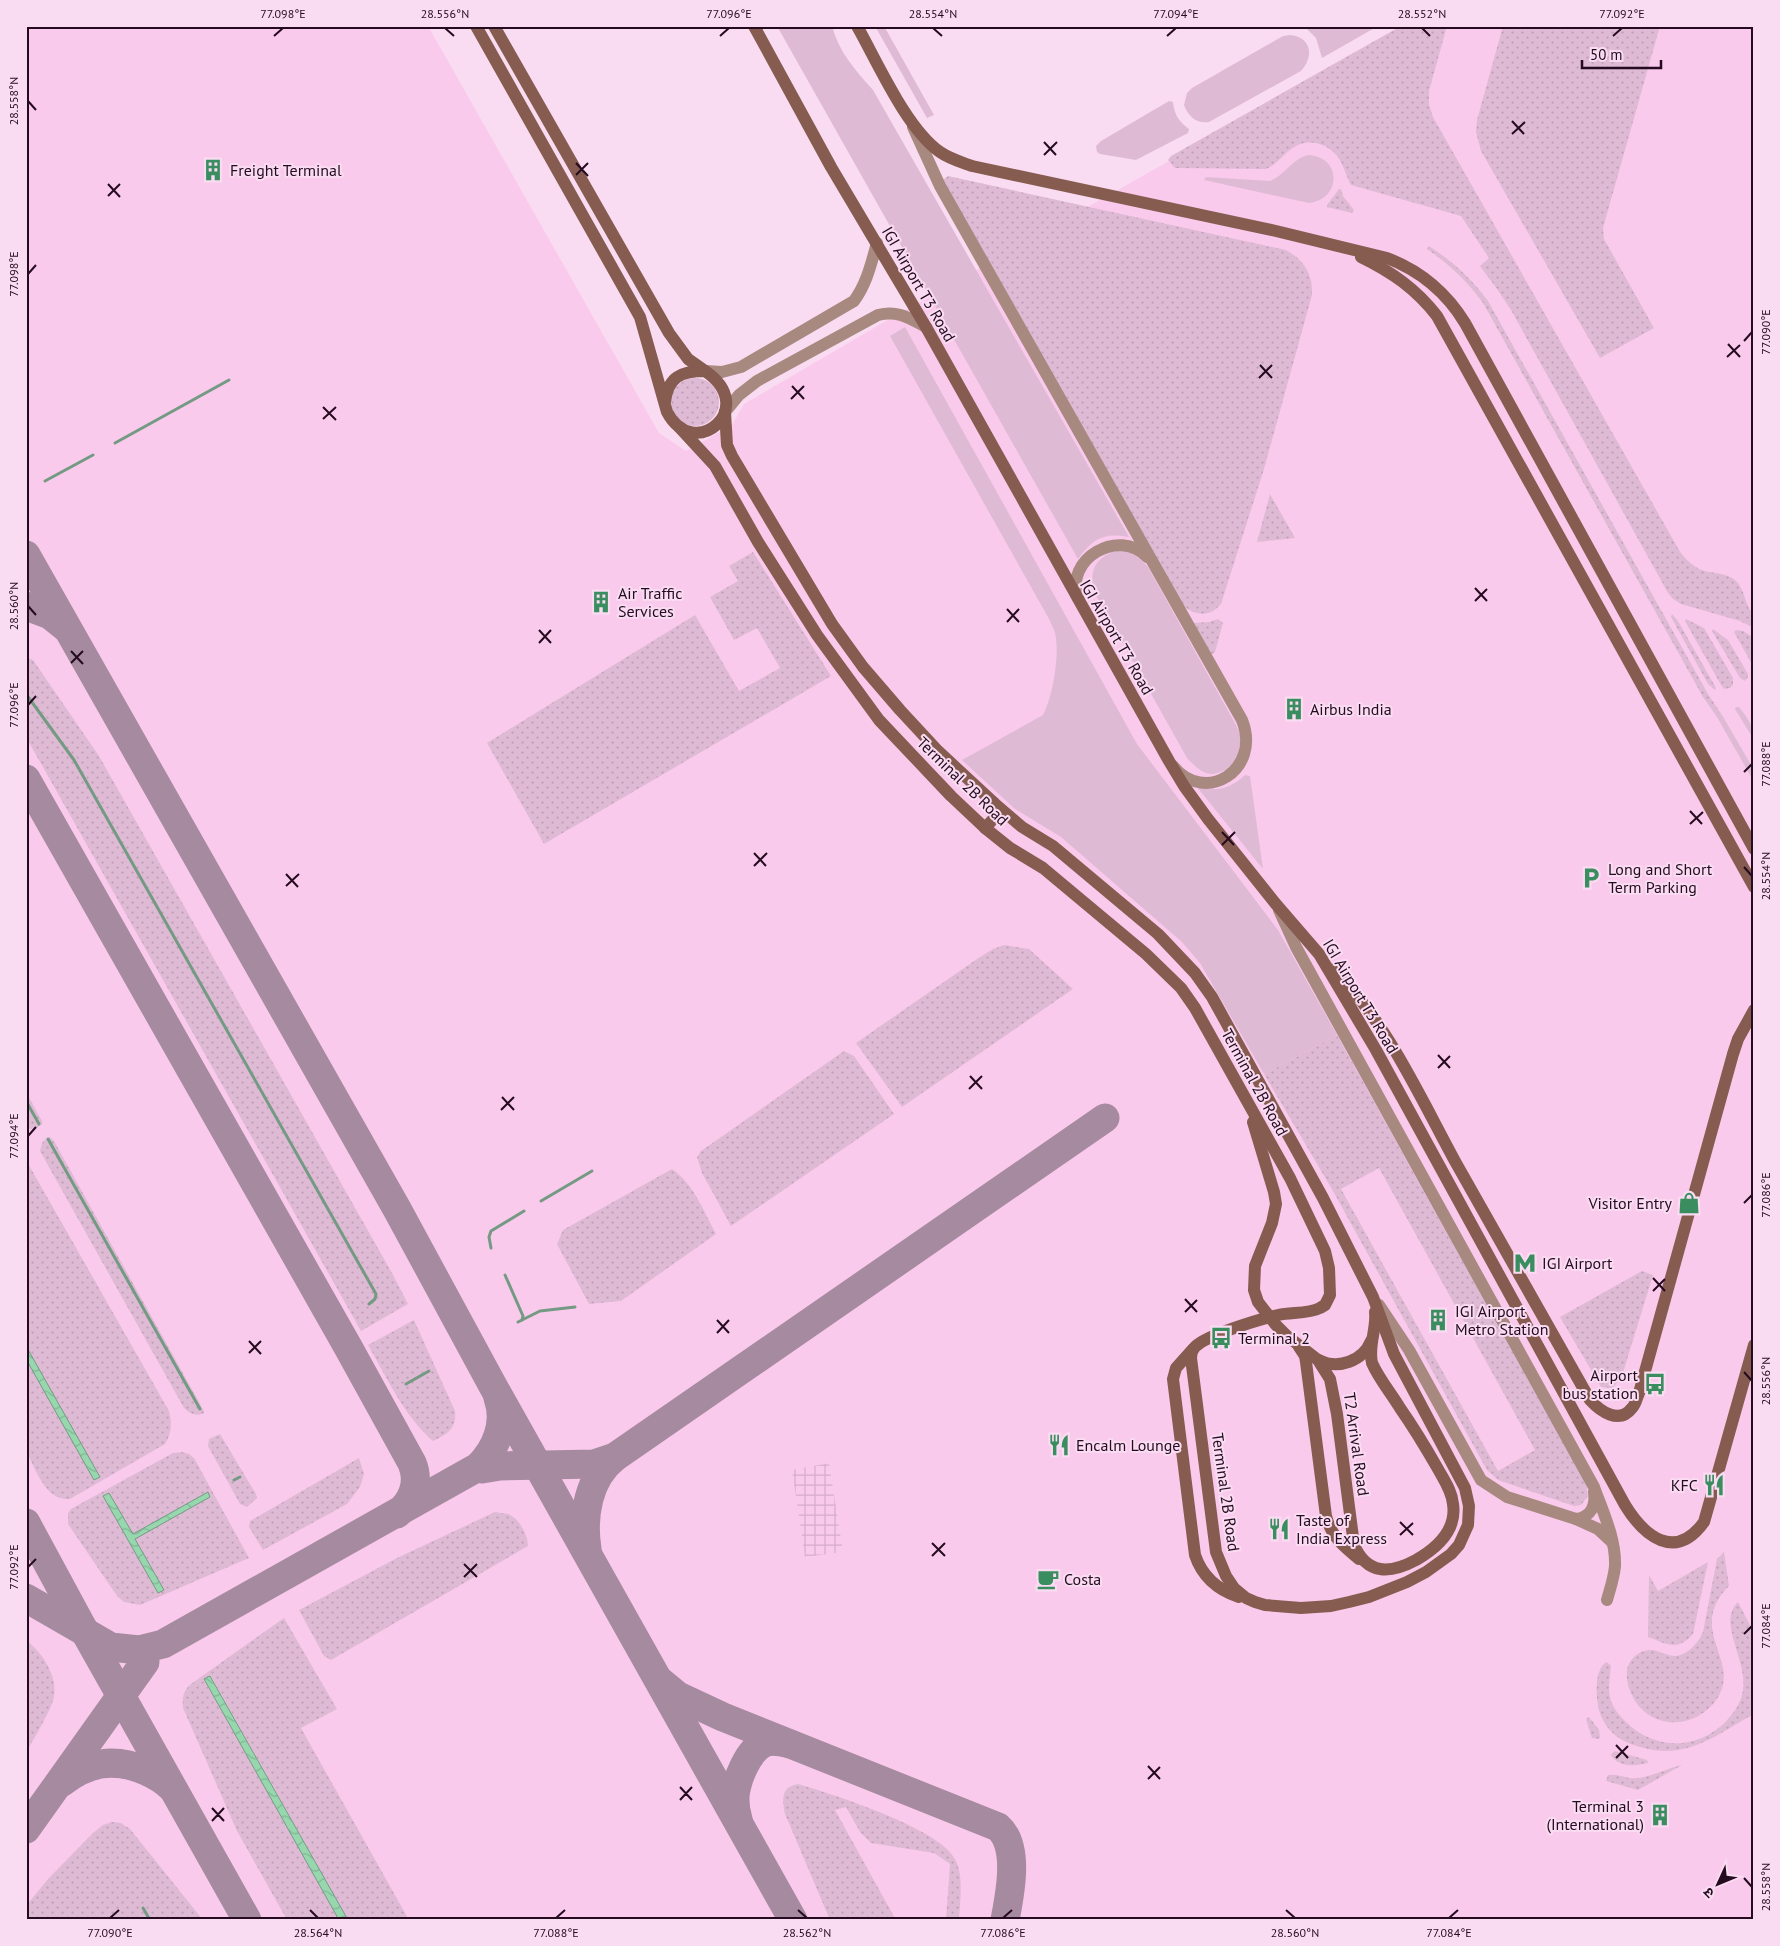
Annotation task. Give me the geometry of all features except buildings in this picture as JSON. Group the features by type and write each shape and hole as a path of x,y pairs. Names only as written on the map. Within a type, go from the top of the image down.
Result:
{"main road":[{"path":"476,26 640,317 665,402 666,412 671,421 679,428 696,433 705,431 720,421 725,412 726,393 721,384 688,359 668,333 494,26"},
{"name":"IGI Airport T3 Road","path":"754,26 831,167 926,327 1169,761 1184,786 1208,818 1275,903 1319,954 1376,1050 1625,1505 1641,1528 1651,1536 1670,1542 1688,1538 1704,1522 1754,1345"},
{"path":"857,26 910,120 926,140 940,152 955,160 972,166 1266,229 1388,258 1404,264 1440,290 1465,323 1754,849"},
{"path":"1341,247 1398,277 1413,288 1437,316 1754,887"},
{"path":"665,402 670,384 677,377 686,372 705,371"},
{"name":"Terminal 2B Road","path":"679,428 714,466 758,542 818,635 879,720 945,790 986,828 1010,848 1043,868 1164,971 1195,1008 1290,1178 1325,1251 1329,1268 1330,1295 1325,1305 1320,1308 1258,1320 1209,1338 1195,1347 1191,1358 1216,1552 1226,1576 1234,1588 1246,1598 1255,1602 1283,1607 1331,1606 1387,1591 1426,1572 1451,1554 1465,1534 1468,1525 1469,1506 1465,1488 1394,1354 1373,1297 1313,1181 1212,997 1179,954 1151,928 1053,846 1022,827 938,751 863,667 832,624 732,456 727,445 725,412"},
{"path":"986,828 998,814 994,803"},
{"path":"1319,954 1363,1001 1405,1065 1464,1177 1590,1400 1602,1412 1617,1416 1629,1411 1633,1407 1639,1393 1733,1054 1738,1039 1754,1010"},
{"name":"T2 Arrival Road","path":"1246,1098 1276,1204 1272,1223 1255,1266 1254,1290 1264,1311 1276,1325 1326,1369 1334,1389 1354,1545 1357,1553 1372,1566"},
{"path":"1294,1342 1301,1350 1306,1362 1328,1525 1331,1532 1342,1545 1381,1570 1397,1568 1433,1549 1445,1537 1449,1529 1454,1513 1454,1504 1449,1489 1428,1452 1375,1370 1370,1356 1375,1324 1373,1297"},
{"path":"1318,1360 1334,1365 1353,1360 1366,1350 1371,1341"},
{"path":"1195,1347 1176,1368 1173,1379 1195,1555 1202,1571 1213,1583 1234,1595 1255,1602"}],"street":[{"path":"910,120 940,186 1242,720 1247,743 1244,758 1232,773 1214,782 1201,782 1188,779 1177,772 1169,761"},
{"path":"705,371 722,372 741,367 854,301 868,277 877,243"},
{"path":"725,412 739,395 757,381 878,314 896,313 905,315 926,327"},
{"path":"1082,608 1076,594 1076,579 1086,560 1104,547 1118,545 1132,547 1145,555 1154,566"},
{"path":"1275,903 1305,964 1594,1487 1613,1543 1615,1565 1607,1600"},
{"path":"1373,1297 1409,1350 1481,1480 1507,1497 1576,1519 1598,1529 1613,1543"},
{"path":"1576,1519 1588,1515 1592,1510 1595,1499 1594,1487"}],"shaded area":[{"path":"26,26 428,26 659,433 686,451 732,425 744,404 879,325 1408,26 1754,26 1754,1920 26,1920"},
{"path":"777,26 832,26 843,52 873,90 1129,537 1106,536 1099,539 1088,546 1078,559"},
{"path":"875,26 884,26 934,115 927,118"},
{"path":"1304,26 1378,26 1322,58 1316,38"},
{"path":"1401,26 1447,26 1429,91 1429,104 1433,117 1679,550 1688,561 1699,569 1728,576 1736,581 1742,589 1748,607 1754,615 1754,628 1740,621 1681,604 1668,593 1511,310 1480,266 1489,258 1461,216 1351,185 1338,157 1328,148 1315,143 1296,146 1266,169 1175,168 1168,160 1171,156"},
{"path":"1503,26 1660,26 1603,228 1604,239 1654,328 1600,358 1481,151 1476,132 1477,120"},
{"path":"1290,35 1303,40 1309,49 1308,60 1301,71 1209,122 1200,122 1190,116 1184,105 1187,93 1192,88 1283,36"},
{"path":"1169,101 1173,102 1182,124 1189,129 1188,133 1136,160 1097,152 1096,146 1101,141"},
{"path":"1308,155 1319,158 1327,163 1332,170 1334,179 1327,195 1320,200 1309,203 1204,180 1206,177 1270,181 1297,160"},
{"path":"948,176 1286,250 1298,258 1306,268 1311,281 1312,295 1264,469 1221,604 1217,608 1203,614 1184,607 943,180"},
{"path":"1339,189 1341,189 1343,196 1354,210 1352,213 1327,207"},
{"path":"1429,246 1461,270 1488,301 1708,694 1722,715 1717,717 1703,697 1483,303 1457,273 1427,249"},
{"path":"905,327 1137,744 1278,930 1337,1035 1264,1074 1200,963 1182,942 1061,837 1015,809 962,760 1043,715 1050,697 1055,675 1057,652 1055,631 890,336"},
{"path":"690,378 700,378 712,385 719,397 719,407 712,419 700,426 690,426 682,422 675,415 671,407 671,397 675,389 682,382"},
{"path":"1270,494 1295,538 1257,542"},
{"path":"1118,550 1135,556 1148,567 1236,725 1241,737 1237,762 1223,771 1211,774 1205,773 1187,758 1093,590 1092,582 1096,564 1104,556"},
{"path":"753,552 831,676 544,844 487,743 695,615 739,691 780,668 757,628 734,640 710,597 738,581 729,566"},
{"path":"1672,614 1678,621 1716,688 1715,690 1708,684 1671,617"},
{"path":"1218,619 1223,623 1215,652 1211,655 1193,623 1209,622"},
{"path":"1686,619 1704,628 1733,678 1733,685 1730,688 1724,689 1721,685 1685,621"},
{"path":"1713,629 1728,640 1748,674 1745,681 1740,678 1712,631"},
{"path":"1736,630 1743,631 1754,638 1754,668 1734,632"},
{"path":"26,657 33,660 99,756 408,1304 361,1331 26,737"},
{"path":"1739,707 1750,722 1754,740 1735,709"},
{"path":"1722,715 1754,770 1754,782 1717,717"},
{"path":"1245,775 1250,776 1263,869 1197,787 1223,788"},
{"path":"1004,945 1029,949 1073,989 902,1107 856,1043 977,959 993,949"},
{"path":"1337,1035 1586,1484 1588,1496 1581,1505 1574,1506 1498,1480 1487,1470 1333,1191 1264,1074","holes":["1379,1168 1535,1450 1498,1471 1341,1189"]},
{"path":"844,1051 854,1056 894,1114 731,1226 702,1173 697,1157 701,1151"},
{"path":"26,1092 42,1121 42,1124 38,1127 30,1129 26,1127"},
{"path":"50,1137 54,1141 204,1413 193,1414 184,1408 40,1151 43,1141"},
{"path":"26,1160 169,1411 171,1420 170,1432 165,1444 70,1499 54,1495 48,1489 42,1482 26,1451"},
{"path":"672,1169 680,1175 692,1190 716,1234 621,1301 589,1304 557,1244 563,1230"},
{"path":"1642,1271 1653,1275 1622,1376 1613,1388 1601,1387 1560,1317"},
{"path":"414,1320 455,1411 453,1426 443,1436 433,1441 413,1420 389,1383 368,1345"},
{"path":"220,1434 256,1494 257,1498 247,1507 240,1504 208,1446 209,1439"},
{"path":"182,1452 194,1458 249,1558 140,1605 124,1602 117,1596 68,1524 68,1513 71,1509 173,1453","holes":["109,1493 132,1534 210,1497 135,1539 164,1590 158,1593 103,1496"]},
{"path":"359,1458 364,1474 360,1487 347,1504 263,1550 249,1527 250,1521"},
{"path":"829,1463 843,1552 805,1557 792,1470"},
{"path":"495,1512 508,1514 516,1519 525,1532 528,1546 331,1660 324,1656 299,1610 397,1558"},
{"path":"1724,1552 1729,1586 1717,1602 1712,1617 1716,1645 1724,1671 1723,1685 1717,1699 1697,1717 1672,1722 1659,1720 1648,1714 1638,1705 1631,1693 1627,1680 1628,1666 1634,1657 1647,1650 1675,1656 1688,1651 1695,1644 1703,1632 1717,1559"},
{"path":"1708,1562 1693,1634 1687,1640 1677,1645 1666,1644 1648,1637 1649,1575 1658,1591"},
{"path":"1738,1602 1754,1633 1754,1714 1698,1745 1674,1751 1644,1748 1621,1739 1613,1733 1601,1716 1598,1706 1597,1681 1599,1672 1607,1662 1611,1666 1610,1697 1616,1711 1640,1733 1654,1740 1669,1743 1685,1743 1700,1739 1726,1721 1737,1707 1743,1693 1741,1665 1731,1624 1732,1612"},
{"path":"284,1618 337,1709 301,1728 409,1920 348,1920 211,1676 204,1680 339,1920 287,1920 237,1831 183,1708 186,1689 191,1684"},
{"path":"26,1640 38,1651 48,1665 55,1689 50,1709 26,1753"},
{"path":"1589,1717 1599,1730 1600,1738 1598,1739 1592,1738 1586,1719"},
{"path":"1615,1751 1647,1760 1648,1763 1638,1765 1623,1764 1611,1755"},
{"path":"1682,1765 1638,1790 1606,1781 1608,1775 1639,1778"},
{"path":"798,1784 858,1804 907,1824 945,1847 955,1859 960,1873 959,1920 946,1920 950,1864 934,1853 871,1843 860,1832 846,1807 835,1810 896,1920 830,1920 785,1814 784,1794 788,1788"},
{"path":"112,1822 121,1823 130,1829 203,1920 26,1920 26,1906 48,1879 93,1833 103,1825"}],"water":[{"path":"26,1346 100,1477 94,1480 26,1359"},
{"path":"208,1492 210,1497 135,1539 164,1590 158,1593 103,1496 109,1493 133,1534"},
{"path":"210,1676 348,1920 339,1920 204,1679"}],"waterway":[{"path":"115,443 229,380"},
{"path":"45,481 93,455"},
{"path":"26,694 74,760 376,1294 375,1299 369,1304"},
{"path":"26,1101 39,1124"},
{"path":"48,1139 200,1409"},
{"path":"541,1201 592,1171"},
{"path":"491,1248 489,1237 491,1231 524,1211"},
{"path":"505,1275 523,1316 522,1320"},
{"path":"518,1322 540,1311 575,1307"},
{"path":"406,1384 429,1371"},
{"path":"234,1480 240,1477"},
{"path":"143,1908 150,1920"}],"taxiway":[{"path":"26,555 397,1209 493,1386 793,1920"},
{"path":"26,606 50,615 65,627"},
{"path":"26,779 412,1463 415,1477 413,1491 403,1509 397,1514"},
{"path":"482,1469 500,1466 594,1464 615,1457 1105,1118"},
{"path":"26,1598 111,1647 139,1650 163,1644 478,1467 490,1452 498,1435 501,1417 498,1398"},
{"path":"587,1549 585,1524 589,1498 599,1476 615,1457"},
{"path":"26,1523 247,1920"},
{"path":"26,1829 145,1662"},
{"path":"661,1682 678,1696 723,1717 998,1827 1005,1835 1009,1846 1012,1871 1005,1920"},
{"path":"738,1819 735,1808 735,1793 744,1766 754,1750 767,1742 775,1741 790,1744"},
{"path":"61,1783 91,1766 112,1763 123,1764 146,1771 160,1778 172,1788"}],"place":[{"name":"Freight Terminal","path":"213,170"},
{"name":"Air Traffic Services","path":"601,602"},
{"name":"Airbus India","path":"1294,709"},
{"name":"Long and Short Term Parking","path":"1591,878"},
{"name":"Visitor Entry","path":"1689,1203"},
{"name":"IGI Airport","path":"1525,1263"},
{"name":"IGI Airport Metro Station","path":"1438,1320"},
{"name":"Terminal 2","path":"1221,1338"},
{"name":"Airport bus station","path":"1655,1384"},
{"name":"Encalm Lounge","path":"1059,1445"},
{"name":"KFC","path":"1714,1485"},
{"name":"Taste of India Express","path":"1279,1529"},
{"name":"Costa","path":"1048,1579"},
{"name":"Terminal 3 (International)","path":"1660,1815"}]}
